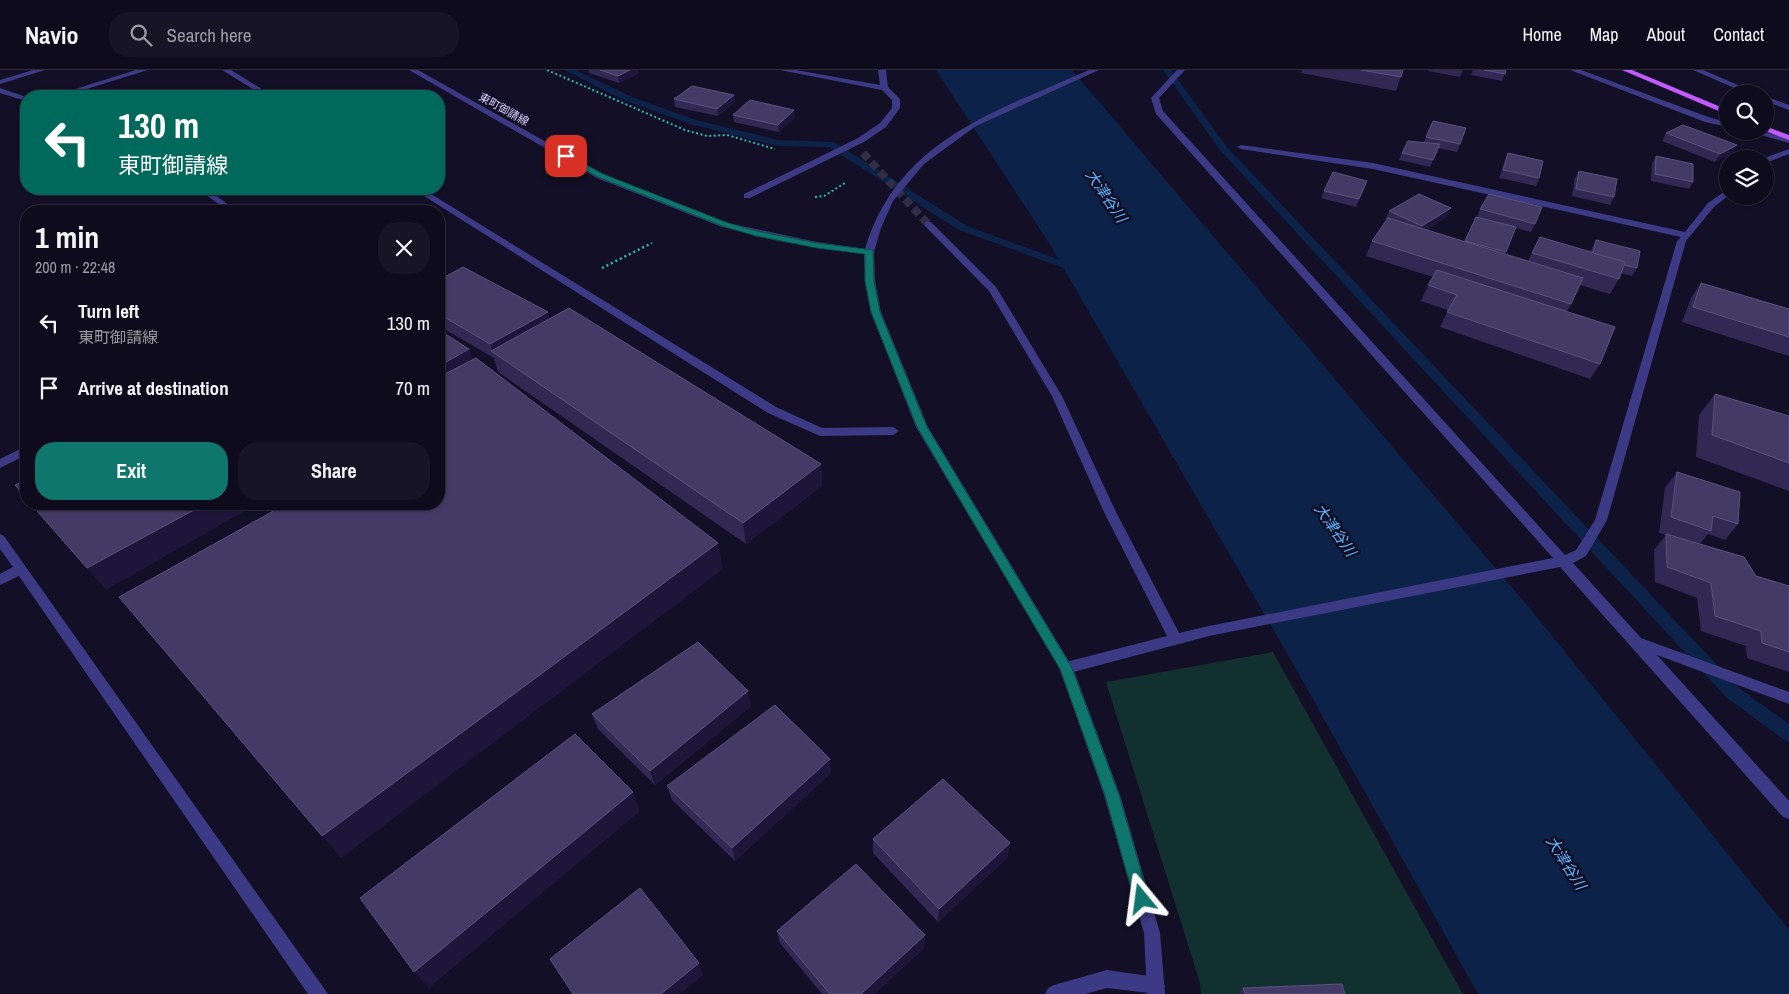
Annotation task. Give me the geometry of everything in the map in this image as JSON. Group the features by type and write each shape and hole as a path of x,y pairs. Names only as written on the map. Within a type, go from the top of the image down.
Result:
{"main road":[{"path":"1626,70 1719,109"},
{"path":"1774,132 1789,140"}],"street":[{"path":"0,82 41,70"},
{"path":"78,90 144,70"},
{"path":"226,70 258,90"},
{"name":"東町御請線","path":"413,70 600,176 725,225 817,245 870,252"},
{"path":"747,196 816,161 857,145 883,125 896,108 896,99 884,88 784,70"},
{"path":"882,70 884,88"},
{"path":"1054,994 1107,979 1156,990 1152,933 1112,795 1066,668 922,427 876,312 870,281 870,252 876,228 889,201 921,162 973,124 1095,70"},
{"path":"1181,70 1155,98 1159,112 1789,812"},
{"path":"1574,70 1699,117 1719,123"},
{"path":"1696,70 1733,85"},
{"path":"0,90 20,97"},
{"path":"1774,102 1789,108"},
{"path":"1774,136 1789,140"},
{"path":"1241,148 1373,166 1686,235"},
{"path":"1774,157 1789,151"},
{"path":"210,195 225,205"},
{"path":"427,195 443,205"},
{"path":"1066,668 1209,632 1564,561 1581,553 1601,520 1682,240 1719,199"},
{"path":"445,206 772,410 820,432 893,431"},
{"path":"928,224 993,289 1052,388 1109,510 1176,640"},
{"path":"0,464 20,453"},
{"path":"0,539 319,994"},
{"path":"0,580 21,569"},
{"path":"1636,642 1789,698"}],"path":[{"path":"547,70 685,130 707,136 727,135 816,161"},
{"path":"570,284 652,243"}],"green space":[{"path":"1273,652 1463,994 1201,994 1200,983 1106,682"}],"water":[{"name":"大津谷川","path":"936,70 1072,70 1532,611 1789,930 1789,994 1478,994 1292,662 1049,243"}],"building":[{"path":"600,70 630,70 618,76"},
{"path":"1361,70 1403,70 1401,77"},
{"path":"1484,70 1506,70 1505,74"},
{"path":"692,86 734,95 717,109 674,99"},
{"path":"750,100 794,110 778,125 733,115"},
{"path":"1433,121 1466,128 1460,144 1426,137"},
{"path":"1683,125 1719,138 1719,140 1737,145 1728,150 1719,150 1719,154 1666,133"},
{"path":"1408,141 1440,144 1433,160 1402,153"},
{"path":"1508,153 1543,161 1539,178 1503,170"},
{"path":"1656,156 1693,164 1693,182 1655,174"},
{"path":"1579,171 1617,179 1614,197 1576,189"},
{"path":"1333,172 1367,181 1359,199 1324,191"},
{"path":"1419,194 1451,208 1422,226 1389,211"},
{"path":"1489,194 1542,207 1535,224 1480,209"},
{"path":"1476,217 1516,227 1506,252 1465,241"},
{"path":"1388,218 1583,278 1571,304 1372,241"},
{"path":"1540,237 1625,262 1619,279 1532,253"},
{"path":"1596,240 1640,251 1637,268 1624,265 1625,262 1593,253"},
{"path":"463,267 548,312 490,344 445,318 445,277"},
{"path":"1437,270 1615,327 1600,364 1447,312 1457,295 1428,285"},
{"path":"1701,283 1789,309 1789,337 1693,307"},
{"path":"569,308 821,464 743,523 491,351"},
{"path":"445,334 469,349 445,363"},
{"path":"476,358 718,543 322,836 119,597 275,510 445,510 445,374"},
{"path":"1715,394 1789,416 1789,463 1712,435"},
{"path":"1677,472 1740,492 1738,524 1713,516 1711,531 1671,517"},
{"path":"20,483 20,491 15,485"},
{"path":"36,510 194,510 87,568"},
{"path":"1666,534 1744,557 1756,576 1789,586 1789,652 1762,643 1761,631 1715,616 1711,583 1667,567"},
{"path":"698,642 748,691 650,771 592,714"},
{"path":"775,705 830,759 732,848 667,786"},
{"path":"575,734 633,792 414,972 360,898"},
{"path":"943,779 1010,843 939,909 873,839"},
{"path":"856,864 925,935 861,994 830,994 777,931"},
{"path":"640,888 699,963 661,994 573,994 550,959"},
{"path":"1342,984 1345,994 1245,994 1243,988"}],"waterway":[{"path":"568,70 629,99 693,122 778,143 831,144 963,228 1079,270"},
{"path":"1167,70 1223,148 1733,693 1789,734"}],"tunnel":[{"path":"863,153 928,224"}],"route":[{"path":"566,156 600,176 725,225 817,245 870,252 870,281 876,312 922,427 1066,668 1112,795 1142,899"}]}
